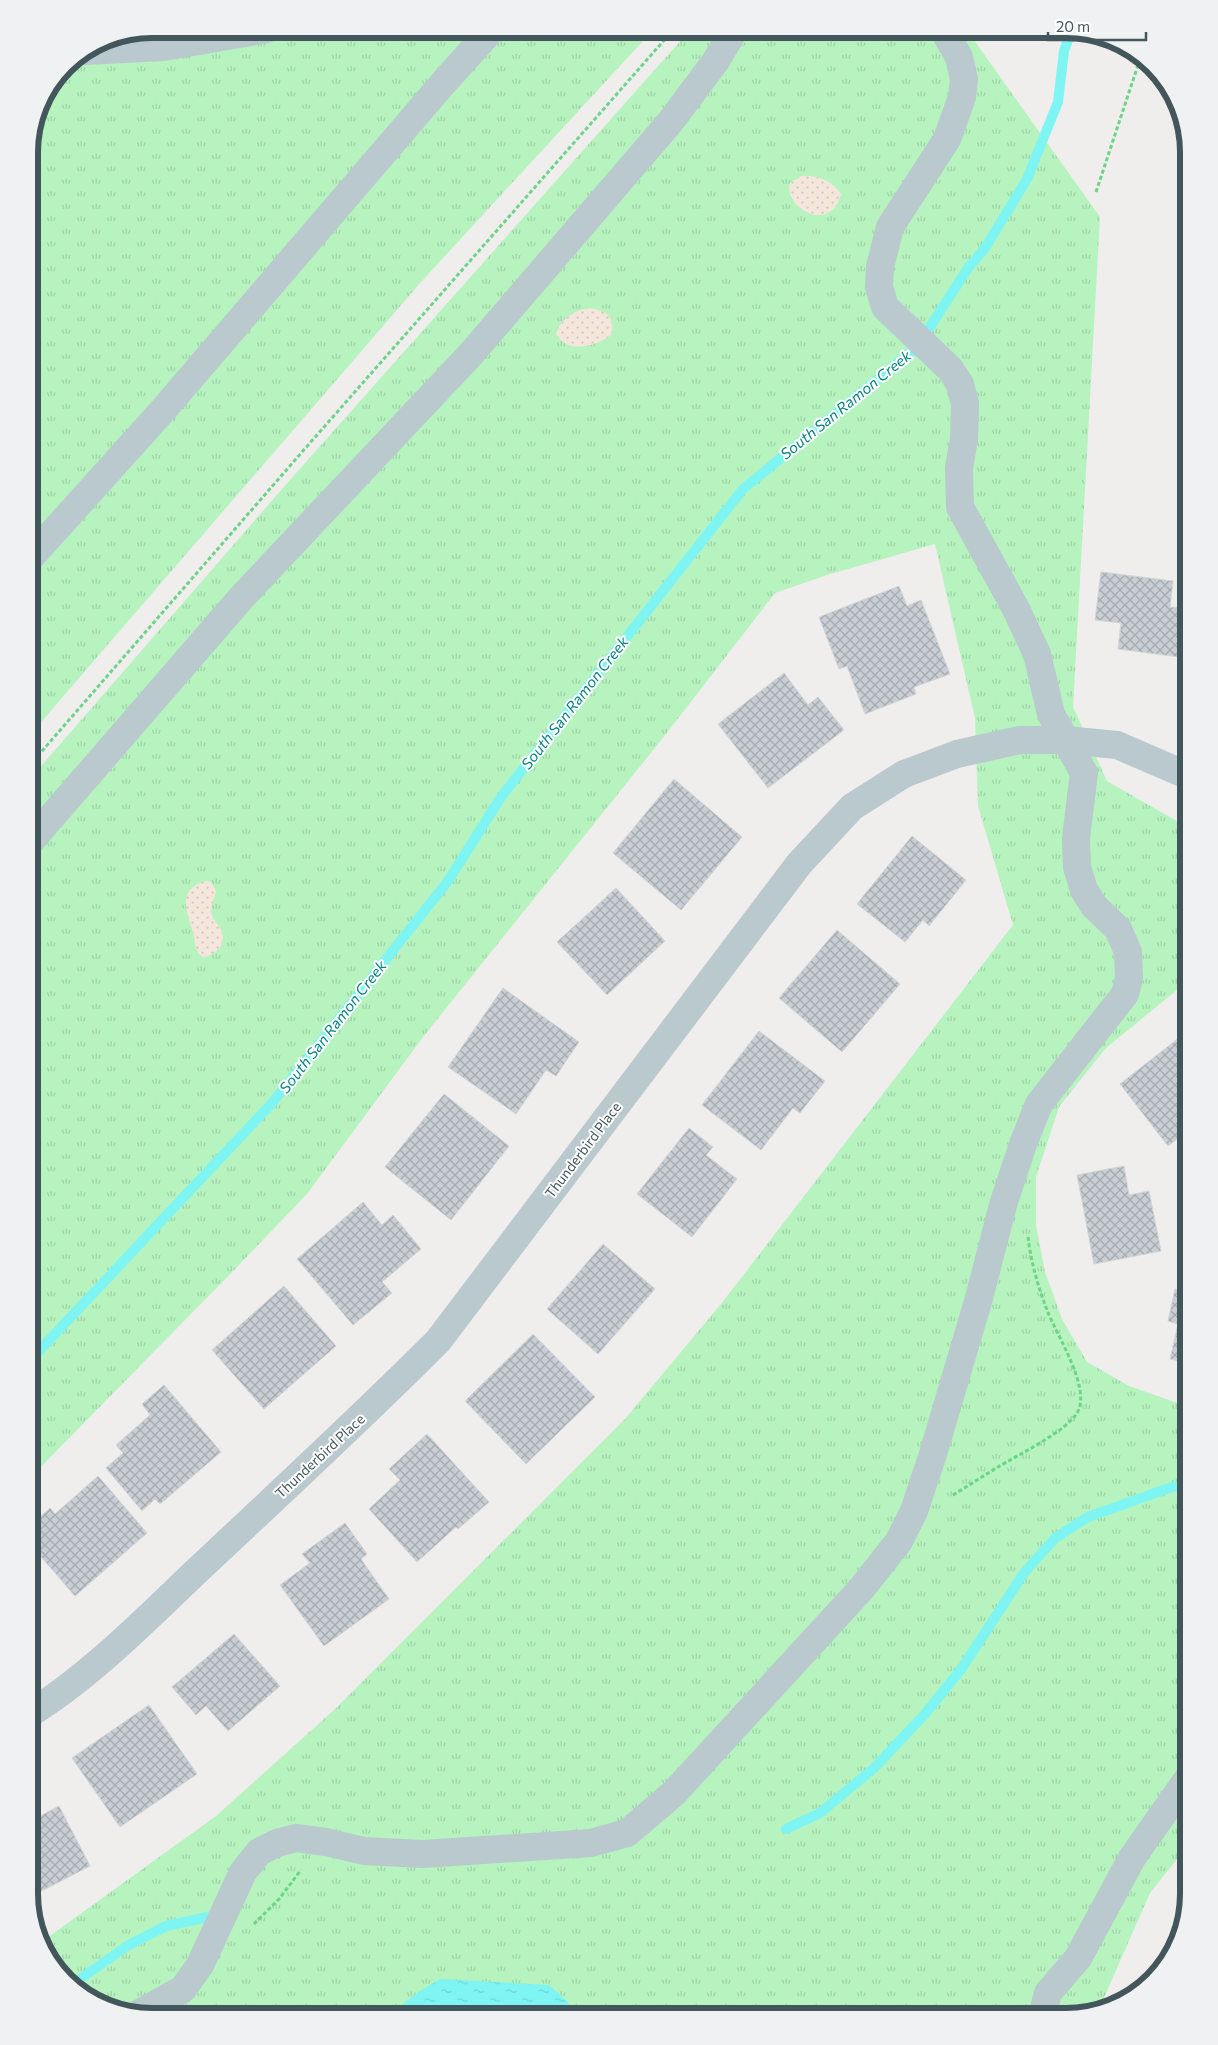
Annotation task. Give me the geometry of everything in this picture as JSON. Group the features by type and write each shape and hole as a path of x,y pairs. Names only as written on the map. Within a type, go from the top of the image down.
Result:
{"street":[{"path":"99,50 164,47 224,37"},
{"path":"38,549 164,410 484,37"},
{"path":"38,833 242,597 477,346 671,121 730,38"},
{"path":"151,2007 183,1989 200,1965 243,1872 259,1852 277,1843 296,1838 364,1850 423,1854 591,1843 626,1833 674,1793 862,1588 899,1541 914,1511 933,1454 979,1298 1003,1205 1023,1144 1039,1104 1125,994 1130,978 1128,952 1118,928 1094,906 1084,890 1077,867 1076,838 1084,773 1052,714 1037,654 1016,609 960,507 959,468 964,439 965,404 960,384 950,369 885,307 879,288 880,268 890,227 947,139 962,97 964,79 959,57 947,38"},
{"name":"Thunderbird Place","path":"38,1709 106,1656 375,1404 438,1341 799,864 852,807 904,774 957,754 1020,740 1066,740 1117,745 1180,772"},
{"path":"1044,2008 1048,1993 1078,1958 1132,1858 1180,1790"}],"path":[{"path":"38,756 666,38"},
{"path":"1096,192 1139,63"},
{"path":"949,1498 1050,1436 1077,1413 1081,1402 1080,1387 1075,1370 1061,1344 1036,1280 1028,1234"}],"green space":[{"path":"152,37 646,38 421,282 38,726 38,144 41,122 46,108 66,76 82,61 101,49 137,38"},
{"path":"683,38 972,38 1100,217 1073,707 1107,781 1180,823 1180,987 1105,1049 1059,1107 1036,1177 1036,1225 1045,1272 1062,1319 1087,1362 1129,1386 1180,1404 1180,1855 1150,1893 1102,2002 1081,2007 1066,2008 144,2007 115,2001 101,1996 88,1988 66,1969 49,1944 47,1938 216,1816 334,1710 625,1419 721,1304 1013,925 978,806 975,718 935,544 827,575 775,593 666,734 423,1037 307,1194 38,1470 38,770 289,481"}],"sand":[{"path":"801,176 813,176 824,179 833,185 841,194 836,206 828,213 819,215 809,213 800,208 790,192 790,183"},
{"path":"589,308 605,313 611,319 611,335 597,343 582,346 567,344 561,340 556,334 564,320 573,313"},
{"path":"207,881 211,882 216,891 212,903 213,919 220,928 223,938 217,951 203,957 196,948 186,900 187,894 191,889 197,884"}],"water":[{"path":"440,1979 549,1985 568,2002 569,2007 399,2007"}],"building":[{"path":"1101,572 1173,581 1170,607 1180,608 1179,657 1118,649 1121,623 1095,620"},
{"path":"899,586 907,606 921,600 950,674 914,687 916,694 865,714 847,666 839,669 819,617"},
{"path":"784,673 808,705 818,697 844,730 768,788 718,724"},
{"path":"674,779 742,837 681,910 613,853"},
{"path":"912,836 966,880 929,926 923,920 905,942 857,904"},
{"path":"616,888 665,941 607,995 557,942"},
{"path":"837,930 900,984 842,1052 779,998"},
{"path":"503,988 579,1042 556,1076 546,1070 516,1114 448,1067"},
{"path":"759,1031 825,1081 800,1113 793,1108 761,1150 702,1105"},
{"path":"1180,1037 1180,1137 1168,1146 1120,1084"},
{"path":"444,1094 509,1146 451,1220 385,1167"},
{"path":"689,1128 713,1147 706,1155 737,1179 692,1237 637,1194"},
{"path":"1124,1166 1129,1195 1149,1191 1161,1251 1094,1264 1077,1175"},
{"path":"363,1202 382,1225 393,1215 421,1249 382,1282 392,1293 353,1325 297,1259"},
{"path":"603,1244 655,1289 598,1354 547,1309"},
{"path":"284,1286 336,1346 264,1409 212,1350"},
{"path":"1175,1289 1180,1290 1180,1361 1170,1359 1178,1324 1168,1321"},
{"path":"533,1334 595,1397 526,1464 465,1401"},
{"path":"164,1385 221,1452 160,1504 155,1499 142,1511 106,1468 123,1453 116,1445 150,1415 142,1404"},
{"path":"427,1434 489,1502 458,1529 456,1527 417,1562 369,1509 400,1480 389,1469"},
{"path":"98,1476 147,1533 75,1596 38,1553 38,1519 50,1508 55,1514"},
{"path":"345,1523 367,1554 361,1559 389,1599 324,1646 280,1585 310,1563 302,1554"},
{"path":"234,1634 280,1686 228,1731 206,1706 196,1715 172,1687"},
{"path":"149,1705 197,1774 120,1827 72,1758"},
{"path":"59,1806 90,1866 38,1893 38,1817"}],"waterway":[{"name":"South San Ramon Creek","path":"38,1352 273,1102 448,881 501,797 743,489 917,347 968,268 985,248 1027,179 1058,102 1064,51 1069,38"},
{"path":"786,1829 820,1813 874,1768 925,1714 962,1668 1024,1573 1055,1538 1088,1517 1172,1487 1180,1486"},
{"path":"78,1980 127,1946 166,1926 212,1916"}]}
